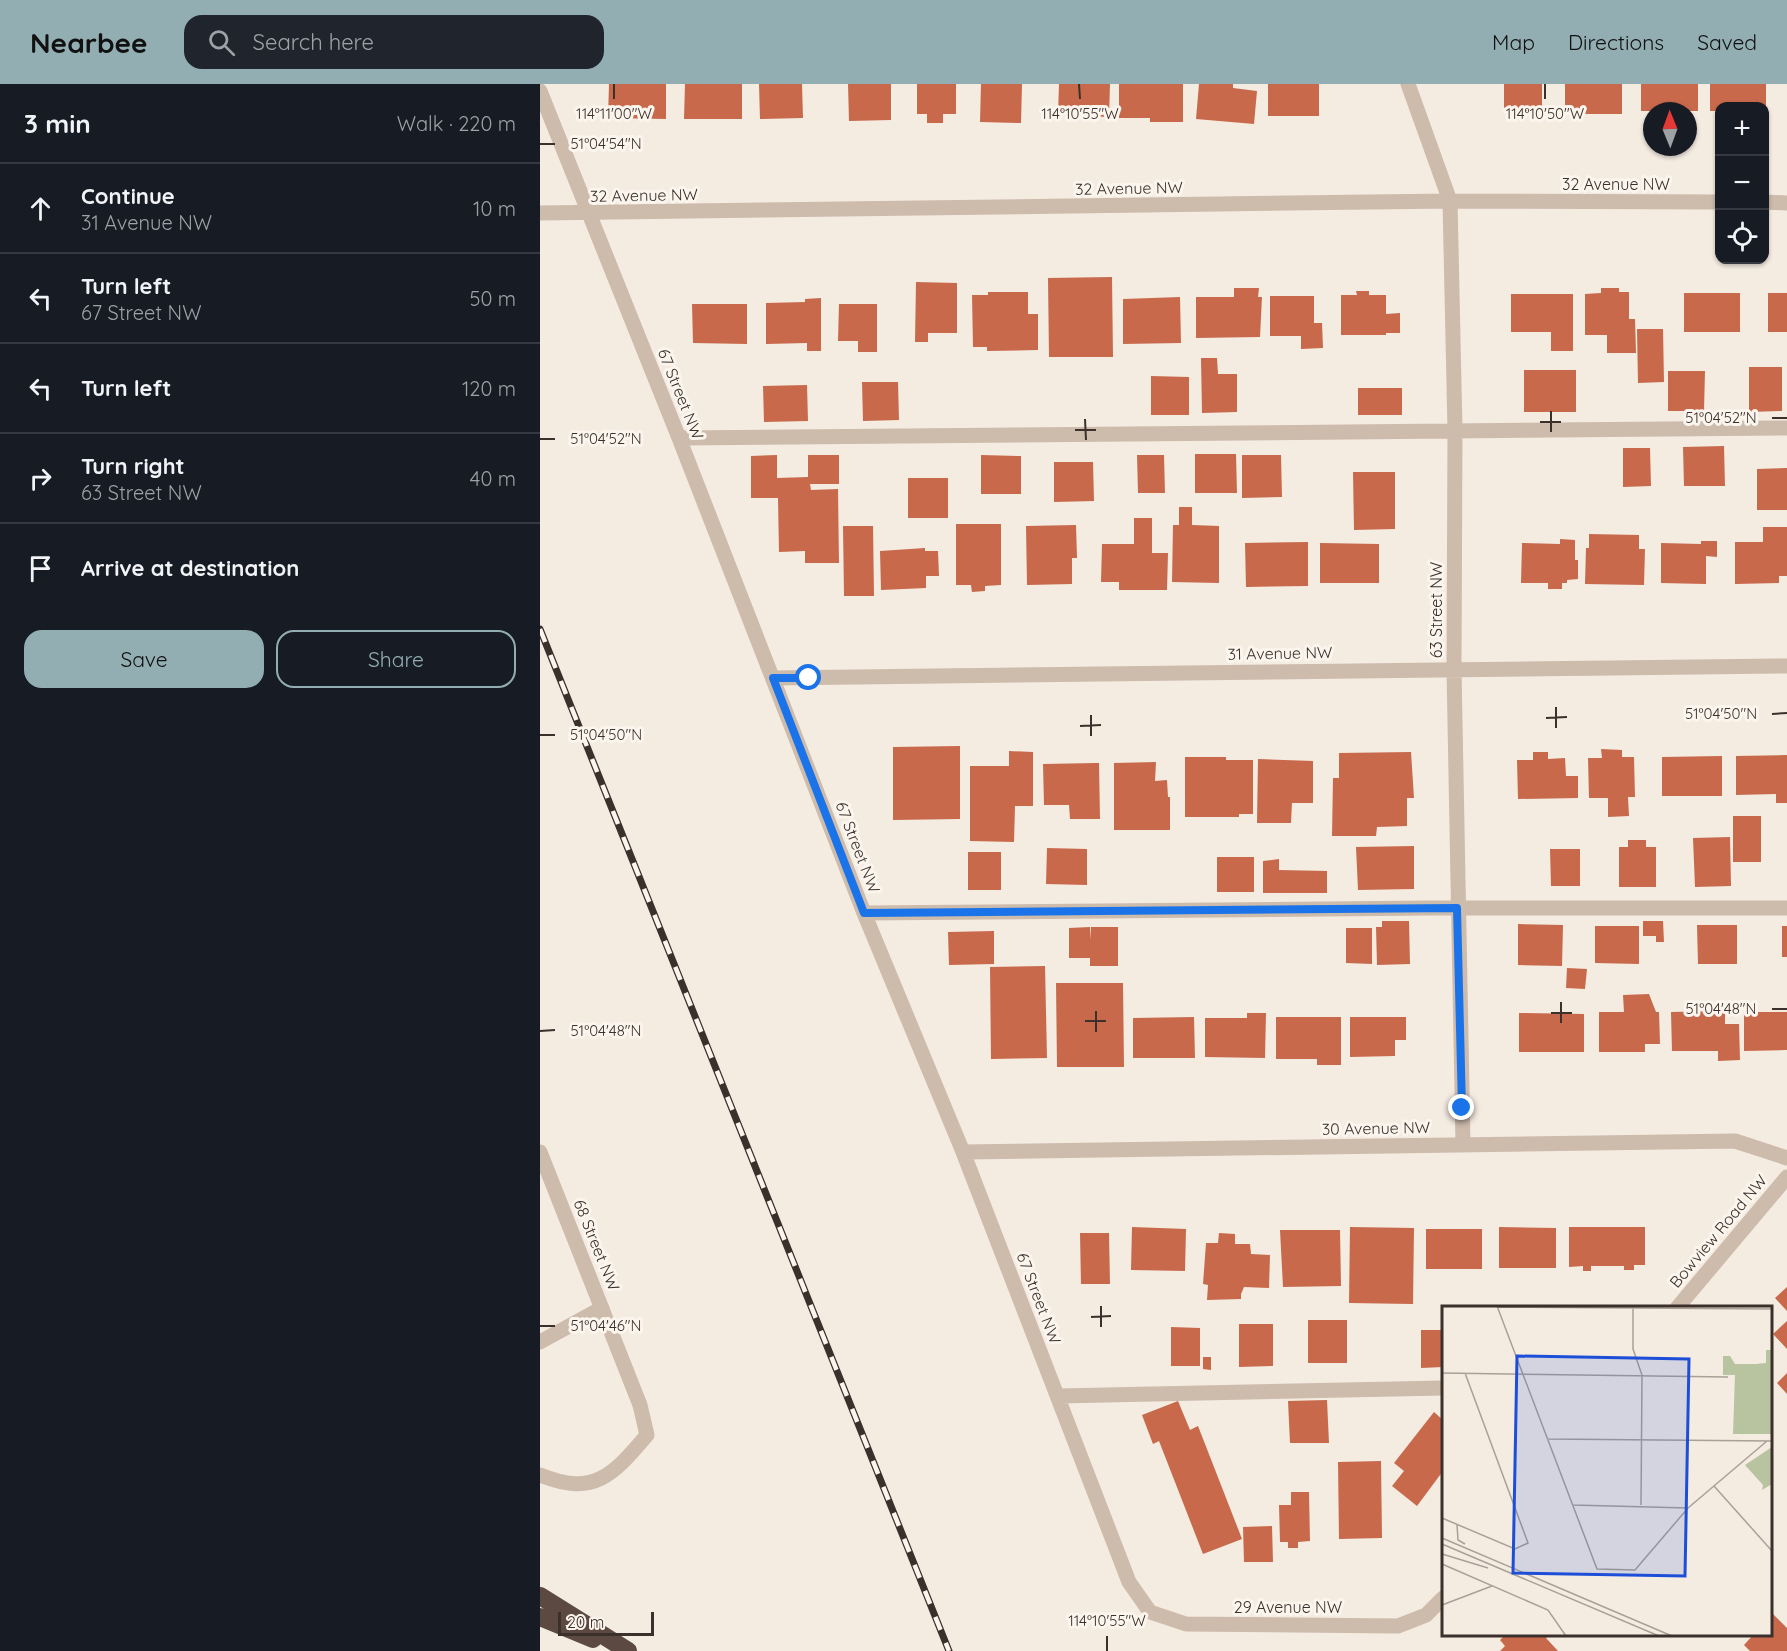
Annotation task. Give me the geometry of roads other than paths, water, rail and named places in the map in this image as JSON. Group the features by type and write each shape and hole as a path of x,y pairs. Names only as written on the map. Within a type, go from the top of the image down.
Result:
{"highway":[{"path":"540,1596 628,1651"},
{"path":"540,1617 622,1651"}],"street":[{"name":"63 Street NW","path":"1408,84 1450,201 1455,430 1454,669 1457,908 1463,1144"},
{"name":"67 Street NW","path":"540,91 679,438 864,913 963,1152 1129,1582 1150,1612"},
{"name":"32 Avenue NW","path":"540,213 1450,201 1715,202"},
{"path":"1769,202 1787,202"},
{"path":"679,438 1787,428"},
{"name":"31 Avenue NW","path":"773,678 1787,666"},
{"path":"864,913 1787,908"},
{"name":"30 Avenue NW","path":"963,1152 1735,1141 1787,1158"},
{"name":"68 Street NW","path":"540,1152 640,1405 647,1436 608,1476 581,1485 556,1482 540,1475"},
{"name":"Bowview Road NW","path":"1679,1306 1787,1177"},
{"path":"540,1342 602,1308"},
{"path":"1058,1396 1442,1388"},
{"name":"29 Avenue NW","path":"1150,1612 1186,1624 1398,1626 1426,1615 1442,1599"}],"railway":[{"path":"540,629 949,1651"}]}
